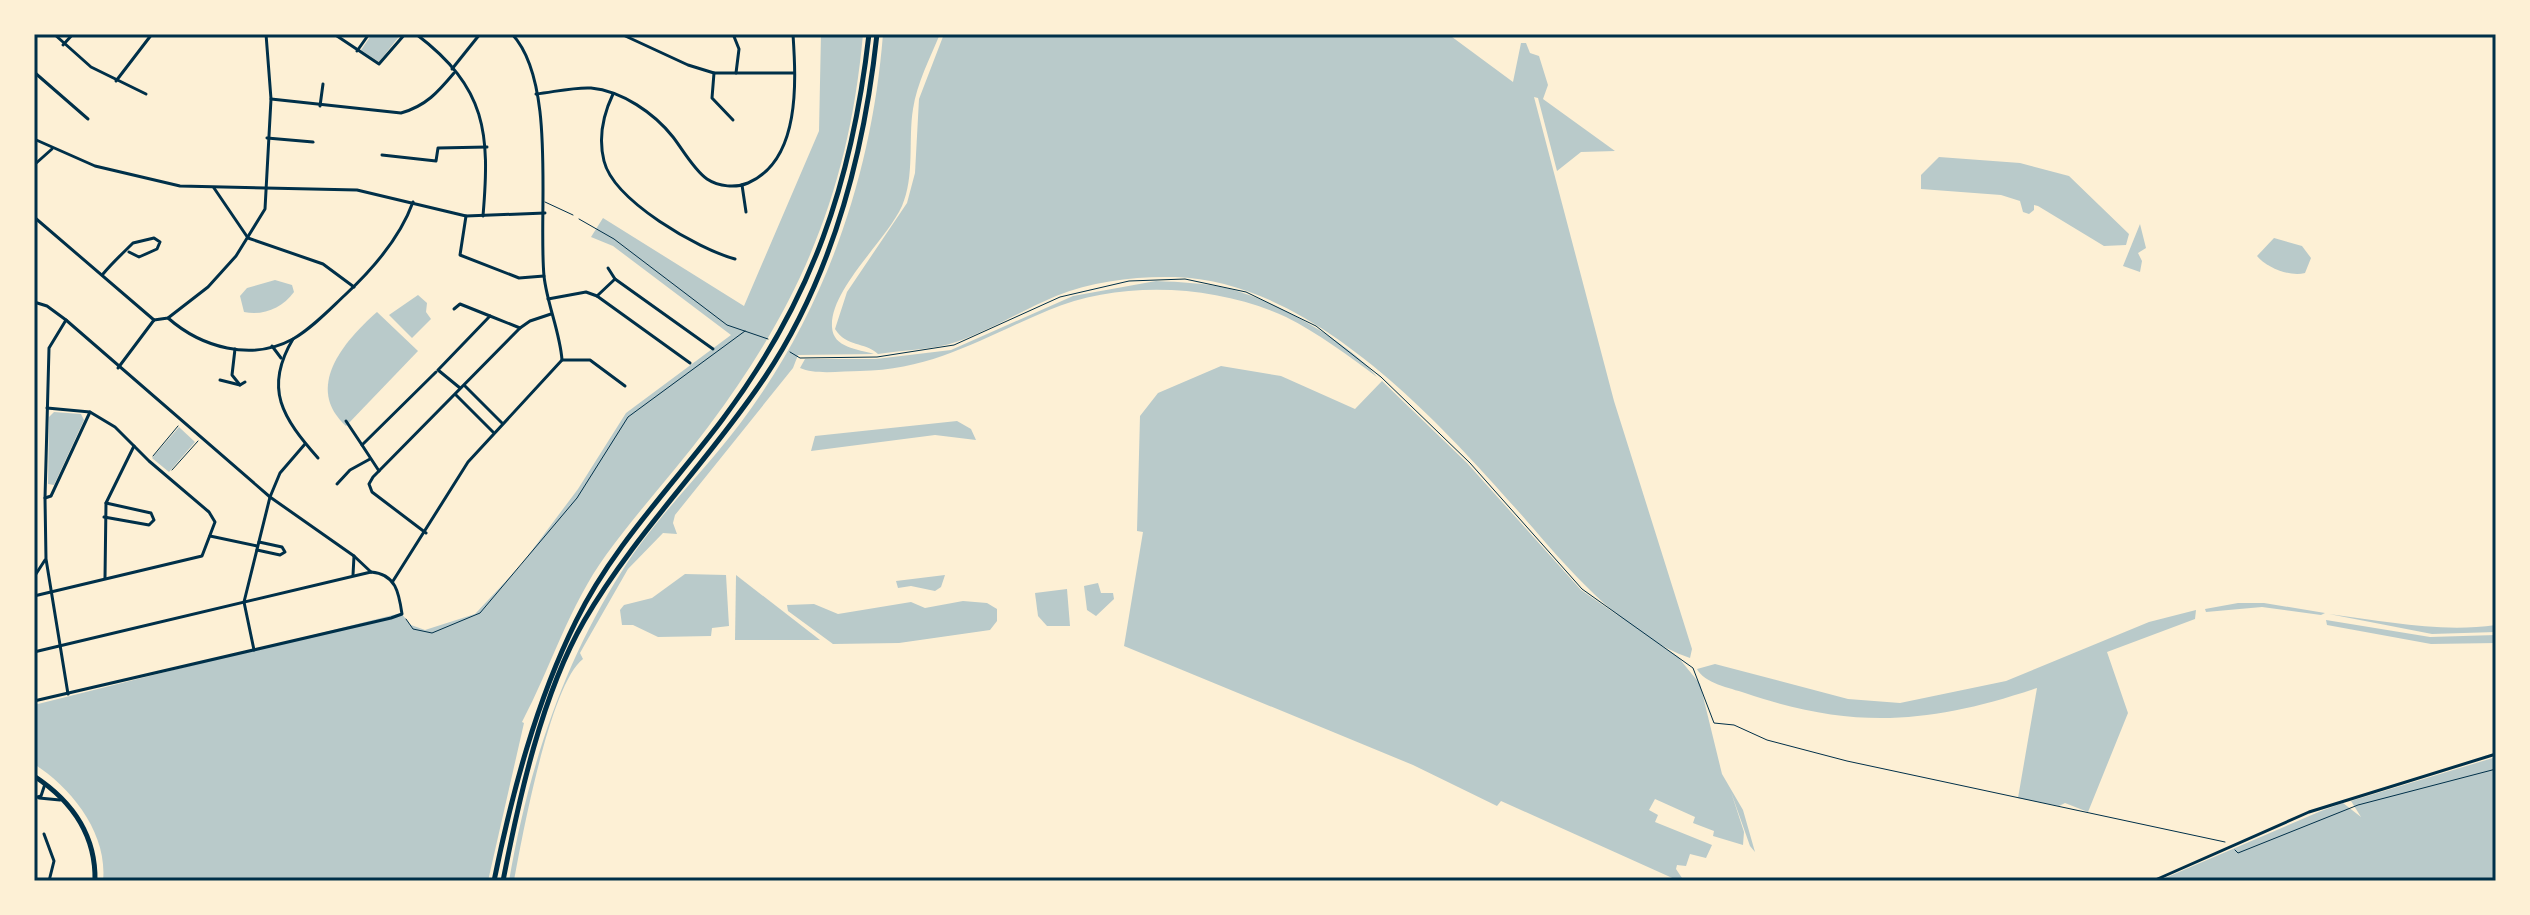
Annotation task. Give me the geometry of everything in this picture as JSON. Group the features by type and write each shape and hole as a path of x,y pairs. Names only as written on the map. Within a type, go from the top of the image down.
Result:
{"main road":[{"path":"494,881 546,689 576,619 607,569 758,370 795,306 831,225 862,96 869,34"},
{"path":"503,881 553,694 583,624 641,538 765,377 817,282 838,229 863,127 877,34"},
{"path":"34,776 63,798 88,836 95,881"}],"street":[{"path":"54,34 91,67 146,94"},
{"path":"63,45 73,34"},
{"path":"116,81 152,34"},
{"path":"117,368 154,320 168,318 208,287 248,238 265,209 271,99 266,34"},
{"path":"334,34 379,64 405,34"},
{"path":"357,51 369,34"},
{"path":"416,34 438,50 478,110 487,147 483,216"},
{"path":"271,99 401,113 418,109 433,98 480,34"},
{"path":"512,34 529,62 536,94 545,202 544,276 562,360"},
{"path":"621,34 688,65 714,73 794,73"},
{"path":"733,34 739,49 736,74"},
{"path":"536,94 591,88 613,94 660,121 708,180 726,186 742,185 757,179 772,164 785,140 793,110 793,34"},
{"path":"34,72 88,119"},
{"path":"714,73 712,98 733,120"},
{"path":"320,106 323,84"},
{"path":"613,94 603,114 601,136 604,162 614,181 633,200 697,244 735,259"},
{"path":"267,138 313,142"},
{"path":"34,139 53,149 136,178 214,188 357,190 414,201 466,216 545,213"},
{"path":"382,155 436,161 438,148 487,147"},
{"path":"34,165 53,149"},
{"path":"742,185 746,212"},
{"path":"214,188 248,238 323,264 354,287"},
{"path":"318,458 305,444 278,392 276,378 281,358 293,339 354,287 402,228 414,201"},
{"path":"466,216 460,255 519,278 544,276"},
{"path":"34,217 154,320"},
{"path":"103,274 119,256 129,252 139,257 157,249 160,242 154,238 135,242 130,245 129,252"},
{"path":"608,268 615,279 713,349"},
{"path":"597,296 615,279"},
{"path":"548,299 586,292 597,296 690,363"},
{"path":"34,302 47,306 66,320 199,439 270,497 354,556 371,572"},
{"path":"454,309 460,304 520,328"},
{"path":"426,533 372,492 369,484 520,328 551,314"},
{"path":"490,316 438,370 463,387 502,423"},
{"path":"168,318 198,340 235,349 272,346 293,339"},
{"path":"66,320 49,348 45,498 46,559 68,694"},
{"path":"272,346 281,358"},
{"path":"225,383 232,375 235,349"},
{"path":"393,581 468,462 562,360 590,360 625,386"},
{"path":"362,445 436,372"},
{"path":"220,380 242,383 232,375"},
{"path":"456,395 493,432"},
{"path":"34,596 202,556 214,517 115,427 90,412 47,408"},
{"path":"45,498 51,496 90,412"},
{"path":"346,421 379,471"},
{"path":"254,650 244,602 270,497 280,473 305,444"},
{"path":"105,578 106,503 134,446"},
{"path":"337,484 350,470 370,459"},
{"path":"104,517 149,525 154,520 151,513 106,503"},
{"path":"210,536 258,546 282,547 285,552 280,555 258,546"},
{"path":"353,575 354,556"},
{"path":"34,577 46,559"},
{"path":"34,652 353,575 380,573 393,581 399,591 402,614 34,701"},
{"path":"2153,881 2309,812 2496,754"},
{"path":"36,798 45,783"},
{"path":"36,798 63,798"},
{"path":"44,834 54,861 49,881"}],"lane":[{"path":"545,202 573,215"}],"path":[{"path":"573,215 614,239 701,309 727,325 762,335"},
{"path":"800,358 877,357 954,345 1060,297 1129,281 1185,279 1246,292 1316,326 1348,348 1470,463 1582,589 1689,664 1701,681 1714,723 1734,725 1767,740 1847,761 2227,842 2238,853 2358,805 2496,769"},
{"path":"402,614 413,629 432,633 480,613 577,498 628,417 746,330"},
{"path":"149,461 181,423"},
{"path":"167,476 199,439"}],"shaded area":[{"path":"372,34 401,34 379,62 361,50"},
{"path":"821,34 863,34 846,144 815,242 794,289 741,381 606,555 581,595 522,722 488,881 103,881 100,846 85,814 62,786 34,764 34,705 401,613 411,625 425,630 475,614 521,565 578,489 626,413 731,335 613,246 591,237 603,218 744,306 819,131"},
{"path":"883,34 940,34 915,99 910,170 902,206 849,281 834,312 832,327 837,339 847,346 874,354 798,355 793,368 675,515 673,523 677,534 663,533 628,569 580,653 583,659 559,698 539,763 514,881 509,881 526,799 550,720 565,681 601,607 649,533 725,443 769,382 819,289 839,240 868,139"},
{"path":"944,34 1448,34 1513,82 1521,43 1526,43 1530,53 1539,56 1548,85 1543,99 1615,151 1581,152 1557,171 1538,98 1534,97 1614,401 1692,649 1690,658 1646,636 1604,603 1460,448 1419,406 1374,367 1327,332 1278,304 1227,285 1175,277 1145,277 1114,280 1070,291 969,337 937,347 878,354 840,335 835,329 847,292 907,203 915,173 919,99"},
{"path":"1939,157 2020,163 2069,176 2129,234 2126,245 2104,246 2038,206 2034,205 2034,210 2029,214 2023,212 2020,201 2001,195 1921,189 1921,175"},
{"path":"2140,224 2146,248 2138,253 2142,261 2140,272 2123,266"},
{"path":"2274,238 2302,246 2311,258 2305,273 2279,270 2257,256"},
{"path":"275,280 292,285 294,292 289,298 265,312 244,312 240,296 247,288"},
{"path":"1156,281 1221,287 1267,302 1330,337 1349,350 1377,377 1321,337 1286,317 1229,298 1168,290 1136,290 1077,300 958,350 911,365 837,372 800,368 805,359 876,359 951,350 1073,296"},
{"path":"418,295 427,303 426,312 431,319 412,338 389,315"},
{"path":"377,312 418,351 346,426 334,411 328,396 328,381 341,351"},
{"path":"1221,366 1281,376 1355,409 1382,381 1467,463 1581,590 1678,657 1700,684 1722,774 1743,810 1755,852 1750,846 1731,792 1744,832 1743,845 1713,836 1714,831 1693,823 1695,817 1655,799 1649,810 1658,815 1655,822 1712,845 1706,858 1690,854 1686,866 1677,865 1676,869 1684,881 1679,881 1501,801 1497,806 1413,765 1124,646 1143,532 1137,531 1140,416 1158,393"},
{"path":"54,412 81,414 84,420 54,485 48,484 49,417"},
{"path":"957,421 971,429 976,440 935,435 811,451 815,436"},
{"path":"179,427 195,442 169,472 152,458"},
{"path":"685,574 726,575 729,626 712,628 711,636 658,637 633,625 622,625 620,610 624,605 652,598"},
{"path":"736,575 820,640 735,640"},
{"path":"945,575 941,587 935,591 911,586 898,588 896,581"},
{"path":"1098,583 1101,593 1113,593 1114,599 1096,616 1087,610 1084,586"},
{"path":"1067,589 1070,626 1047,626 1038,616 1035,593"},
{"path":"963,601 987,603 997,609 997,621 990,630 899,643 833,644 788,611 787,605 814,604 838,614 911,602 925,608"},
{"path":"2238,603 2264,603 2325,613 2262,607 2206,612 2205,609"},
{"path":"2196,610 2195,619 2107,652 2128,713 2088,812 2065,803 2059,806 2018,798 2037,688 1961,709 1926,715 1857,717 1784,705 1718,684 1705,678 1697,669 1715,664 1848,699 1900,703 2006,681 2149,622"},
{"path":"2329,614 2433,627 2496,625 2496,632 2432,634"},
{"path":"2326,620 2430,637 2496,635 2496,643 2431,644 2327,625"},
{"path":"2496,757 2496,881 2158,881 2343,803 2361,817 2351,801"}]}
